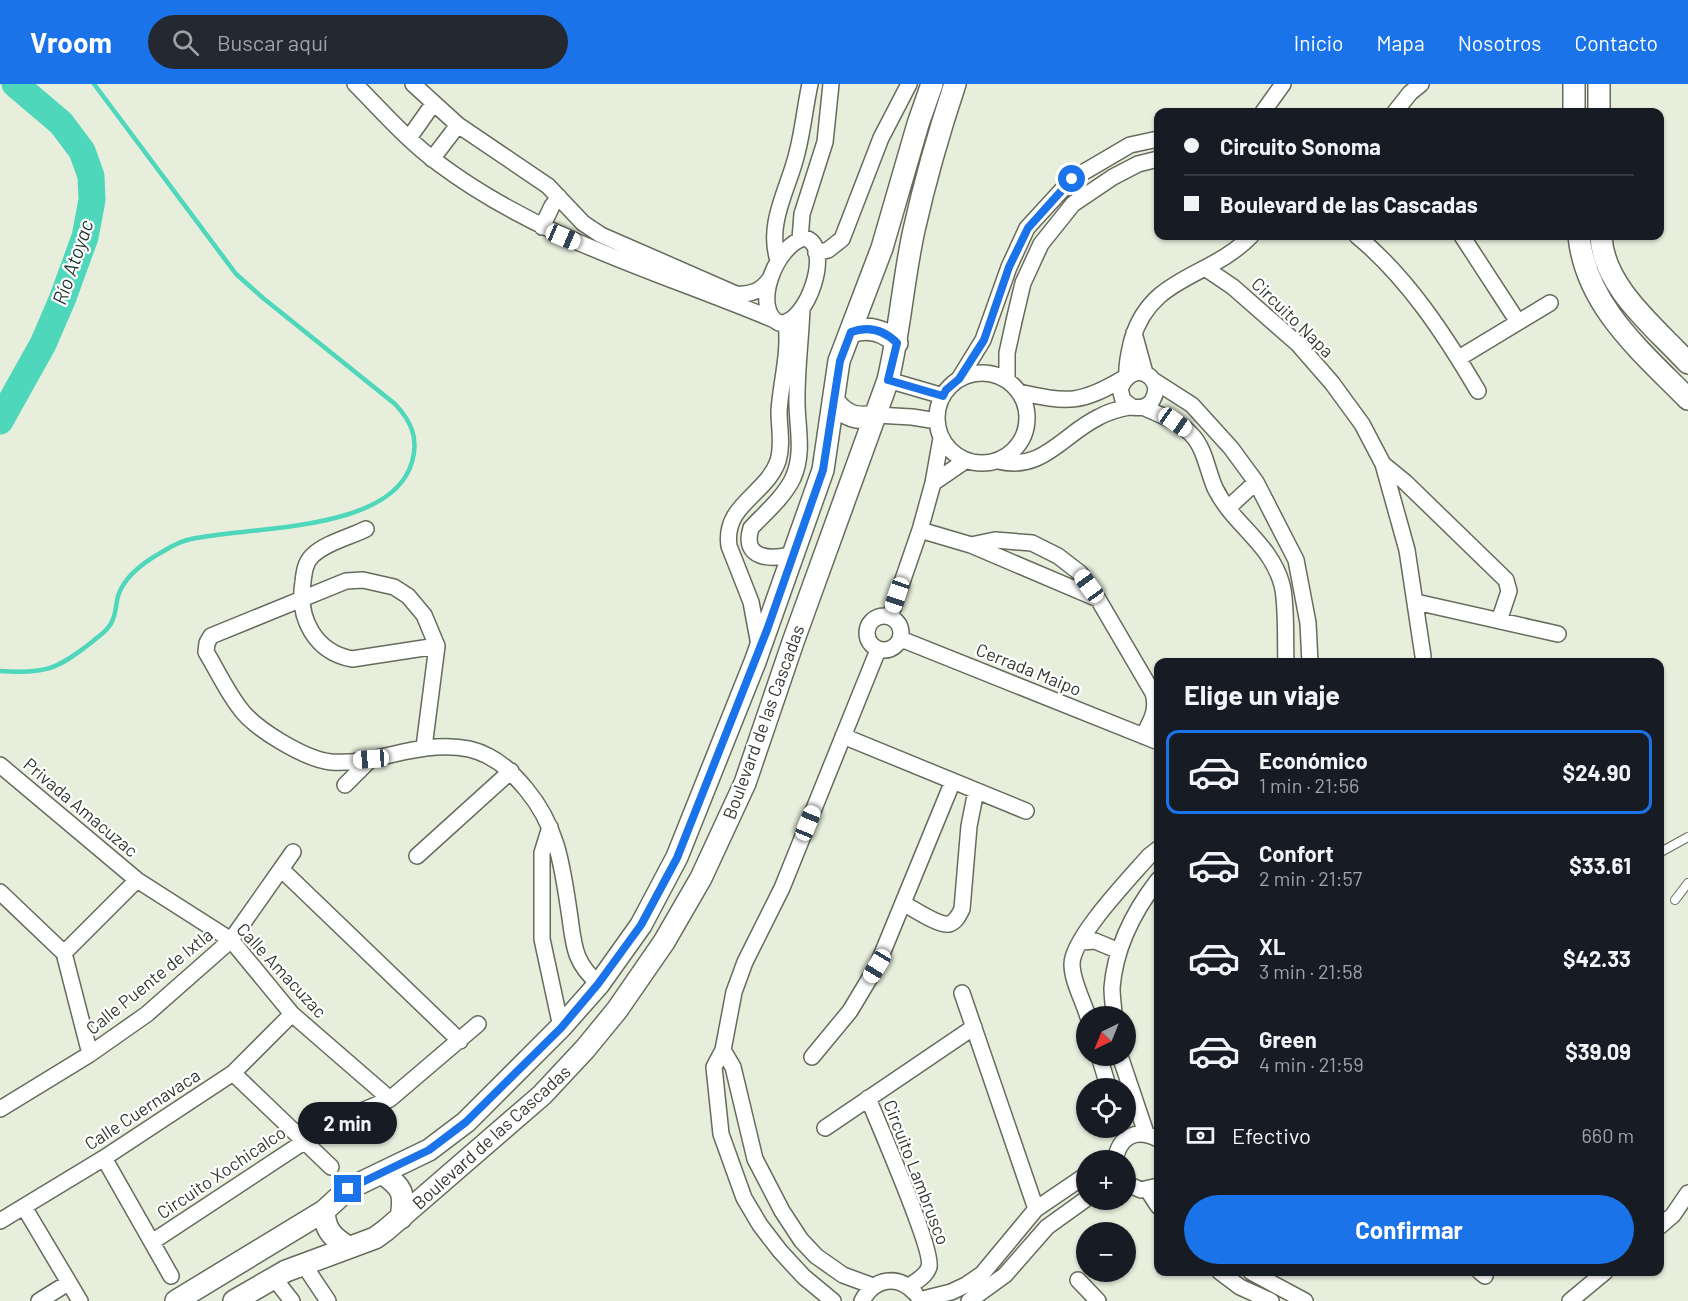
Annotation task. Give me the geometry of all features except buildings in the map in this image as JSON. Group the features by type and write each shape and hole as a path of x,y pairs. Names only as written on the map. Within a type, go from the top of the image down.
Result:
{"main road":[{"name":"Boulevard de las Cascadas","path":"176,1301 324,1210 348,1189 429,1150 466,1122 561,1028 598,984 641,925 677,858 760,649 823,470 840,361 882,248 918,123 932,84"},
{"name":"Boulevard de las Cascadas","path":"234,1301 301,1264 375,1238 401,1218 542,1095 585,1049 617,1010 664,942 701,878 745,783 793,642 888,380 897,343 914,232 939,133 955,84"},
{"path":"1574,84 1574,108"},
{"path":"1599,84 1599,108"},
{"path":"1579,240 1580,252 1588,278 1600,300 1618,326 1688,399"},
{"path":"1602,240 1607,264 1615,282 1688,363"},
{"path":"851,332 864,329 878,331 897,343"},
{"path":"834,401 848,415 862,418 876,415"},
{"path":"382,1173 397,1183 402,1191 404,1200 401,1218"},
{"path":"324,1210 324,1221 328,1232 348,1247"}],"street":[{"path":"355,84 432,159 495,201 542,227 594,250 731,292 742,294 760,289 770,280"},
{"path":"413,84 458,125 534,175 592,230 693,282 779,321"},
{"path":"778,260 774,245 774,229 797,155 810,84"},
{"path":"800,239 802,214 823,153 831,84"},
{"path":"816,253 828,250 842,239 877,148 909,84"},
{"path":"1266,108 1283,84"},
{"path":"1398,108 1421,84"},
{"path":"409,138 433,104"},
{"path":"804,119 827,130"},
{"path":"432,159 458,125"},
{"path":"959,379 975,373 992,374 1007,380 1019,392 1027,407 1028,424 1023,440 1012,453 998,461 981,464 965,460 950,451 941,438 936,421 939,404 946,390 959,379 984,340 1009,267 1028,228 1072,179 1130,145 1154,140"},
{"path":"1007,380 1007,353 1023,283 1041,244 1073,204 1113,177 1138,164 1154,160"},
{"path":"542,227 559,197"},
{"path":"760,649 750,602 729,546 728,528 734,514 767,480 778,459 781,443 779,412 788,345 768,301 770,280 778,260 792,245 805,238 812,241 816,253 815,278 802,308 797,387 799,459 788,487 749,533 753,550 763,557 775,558 793,554"},
{"path":"1247,240 1231,254 1176,283 1157,296 1143,313 1134,333 1126,363 1125,377 1120,389 1123,400 1175,422 1191,433 1201,448 1215,488 1228,508 1267,552 1278,571 1283,588 1286,658"},
{"path":"1361,240 1400,277 1459,358 1478,391"},
{"path":"1465,240 1518,322"},
{"name":"Circuito Napa","path":"1205,268 1233,287 1298,344 1332,383 1362,424 1383,464 1407,550 1424,656"},
{"path":"1459,358 1550,303"},
{"path":"779,321 802,308"},
{"path":"998,461 1010,464 1025,463 1048,453 1089,422 1109,412 1137,407 1152,401 1156,391 1134,333"},
{"path":"1019,392 1063,400 1083,398 1101,392 1134,372 1149,377 1192,405 1231,448 1256,482 1296,560 1308,623 1310,658"},
{"path":"888,380 943,396"},
{"path":"876,415 936,421"},
{"path":"890,616 920,530 933,483 941,438"},
{"path":"933,483 965,460"},
{"name":"Circuito Napa","path":"1383,464 1405,482 1506,580 1509,591 1499,621"},
{"path":"1228,508 1256,482"},
{"path":"366,529 325,547 311,556 305,568 300,599 306,620 315,637 325,648 338,656 352,659 437,646"},
{"name":"Cerrada Maipo","path":"920,530 970,545 1098,599"},
{"name":"Cerrada Maipo","path":"970,545 995,540 1032,543 1058,556 1080,573 1098,599 1154,696"},
{"path":"424,747 437,646 424,615 408,596 394,587 363,580 346,581 211,636 207,643 207,652 240,709 265,732 298,751 331,762 371,759 424,747 453,747 470,749 487,755 511,771 539,805 550,827 559,851 576,958 598,984"},
{"path":"1416,602 1558,634"},
{"path":"1421,633 1440,609"},
{"path":"882,615 890,616 901,630 901,639 896,647 887,651 878,650 871,646 866,631 874,618 882,615"},
{"name":"Cerrada Maipo","path":"901,639 1149,738 1154,714"},
{"path":"833,1301 804,1277 780,1251 760,1225 744,1198 721,1134 714,1067 723,1050 734,992 745,962 782,888 878,650"},
{"path":"843,736 1026,811"},
{"path":"345,785 371,759"},
{"name":"Privada Amacuzac","path":"0,765 137,880"},
{"path":"417,856 511,771"},
{"path":"812,1057 850,1011 872,975 953,781"},
{"path":"903,903 941,924 949,924 957,918 962,909 969,826 976,790"},
{"path":"550,827 542,853 542,939 561,1028"},
{"name":"Calle Puente de Ixtla","path":"0,1108 90,1054 147,1014 231,939 294,852"},
{"path":"1084,1006 1072,963 1075,951 1098,913 1154,852"},
{"path":"281,869 460,1041"},
{"path":"64,952 137,880"},
{"name":"Calle Amacuzac","path":"137,880 231,939 292,1014 390,1099"},
{"path":"1113,1006 1112,989 1119,951 1130,925 1154,885"},
{"path":"0,892 64,952 90,1054"},
{"path":"1081,942 1095,941 1119,951"},
{"path":"962,993 1036,1209"},
{"name":"Calle Cuernavaca","path":"0,1221 104,1158 233,1073 292,1014"},
{"name":"Circuito Xochicalco","path":"104,1158 152,1242 331,1124 390,1099 478,1024"},
{"name":"Circuito Lambrusco","path":"825,1128 974,1027"},
{"path":"723,1050 733,1066 755,1159 782,1211 801,1240 816,1256 843,1275 873,1286"},
{"path":"1124,1066 1152,1136 1136,1135"},
{"name":"Circuito Xochicalco","path":"233,1073 331,1167"},
{"name":"Circuito Lambrusco","path":"868,1098 915,1214 930,1258 929,1268 923,1277 909,1286"},
{"path":"731,1167 755,1159"},
{"path":"862,1301 873,1286 891,1280 909,1286 919,1301 966,1285 982,1274 1036,1209 1076,1182"},
{"path":"1136,1188 1142,1190 1153,1188"},
{"path":"1664,1223 1673,1215 1688,1194"},
{"path":"969,1301 1005,1275 1047,1227 1076,1206"},
{"path":"24,1207 80,1301"},
{"path":"1673,1215 1688,1209"},
{"path":"152,1242 171,1276"},
{"path":"301,1264 328,1301"},
{"path":"1225,1276 1240,1287 1271,1301"},
{"path":"1258,1276 1305,1301"},
{"path":"1570,1301 1600,1276"},
{"path":"274,1278 292,1301"},
{"path":"1080,1282 1098,1301"},
{"path":"39,1301 68,1283"}],"lane":[{"path":"1664,850 1688,837"},
{"path":"1675,900 1688,883"}],"waterway":[{"name":"Río Atoyac","path":"0,421 43,344 62,300 85,237 92,200 91,176 82,151 61,123 15,84"},
{"path":"0,671 39,671 69,659 110,626 118,596 130,576 148,560 172,546 191,539 281,528 349,514 377,502 399,485 412,462 414,453 412,430 401,410 236,274 94,84"}],"route":[{"path":"348,1189 429,1150 466,1122 561,1028 598,984 641,925 677,858 767,630 823,470 840,361 851,332 871,329 885,334 897,343 888,380 943,396 946,390 959,379 984,340 1009,267 1028,228 1072,179"}]}
